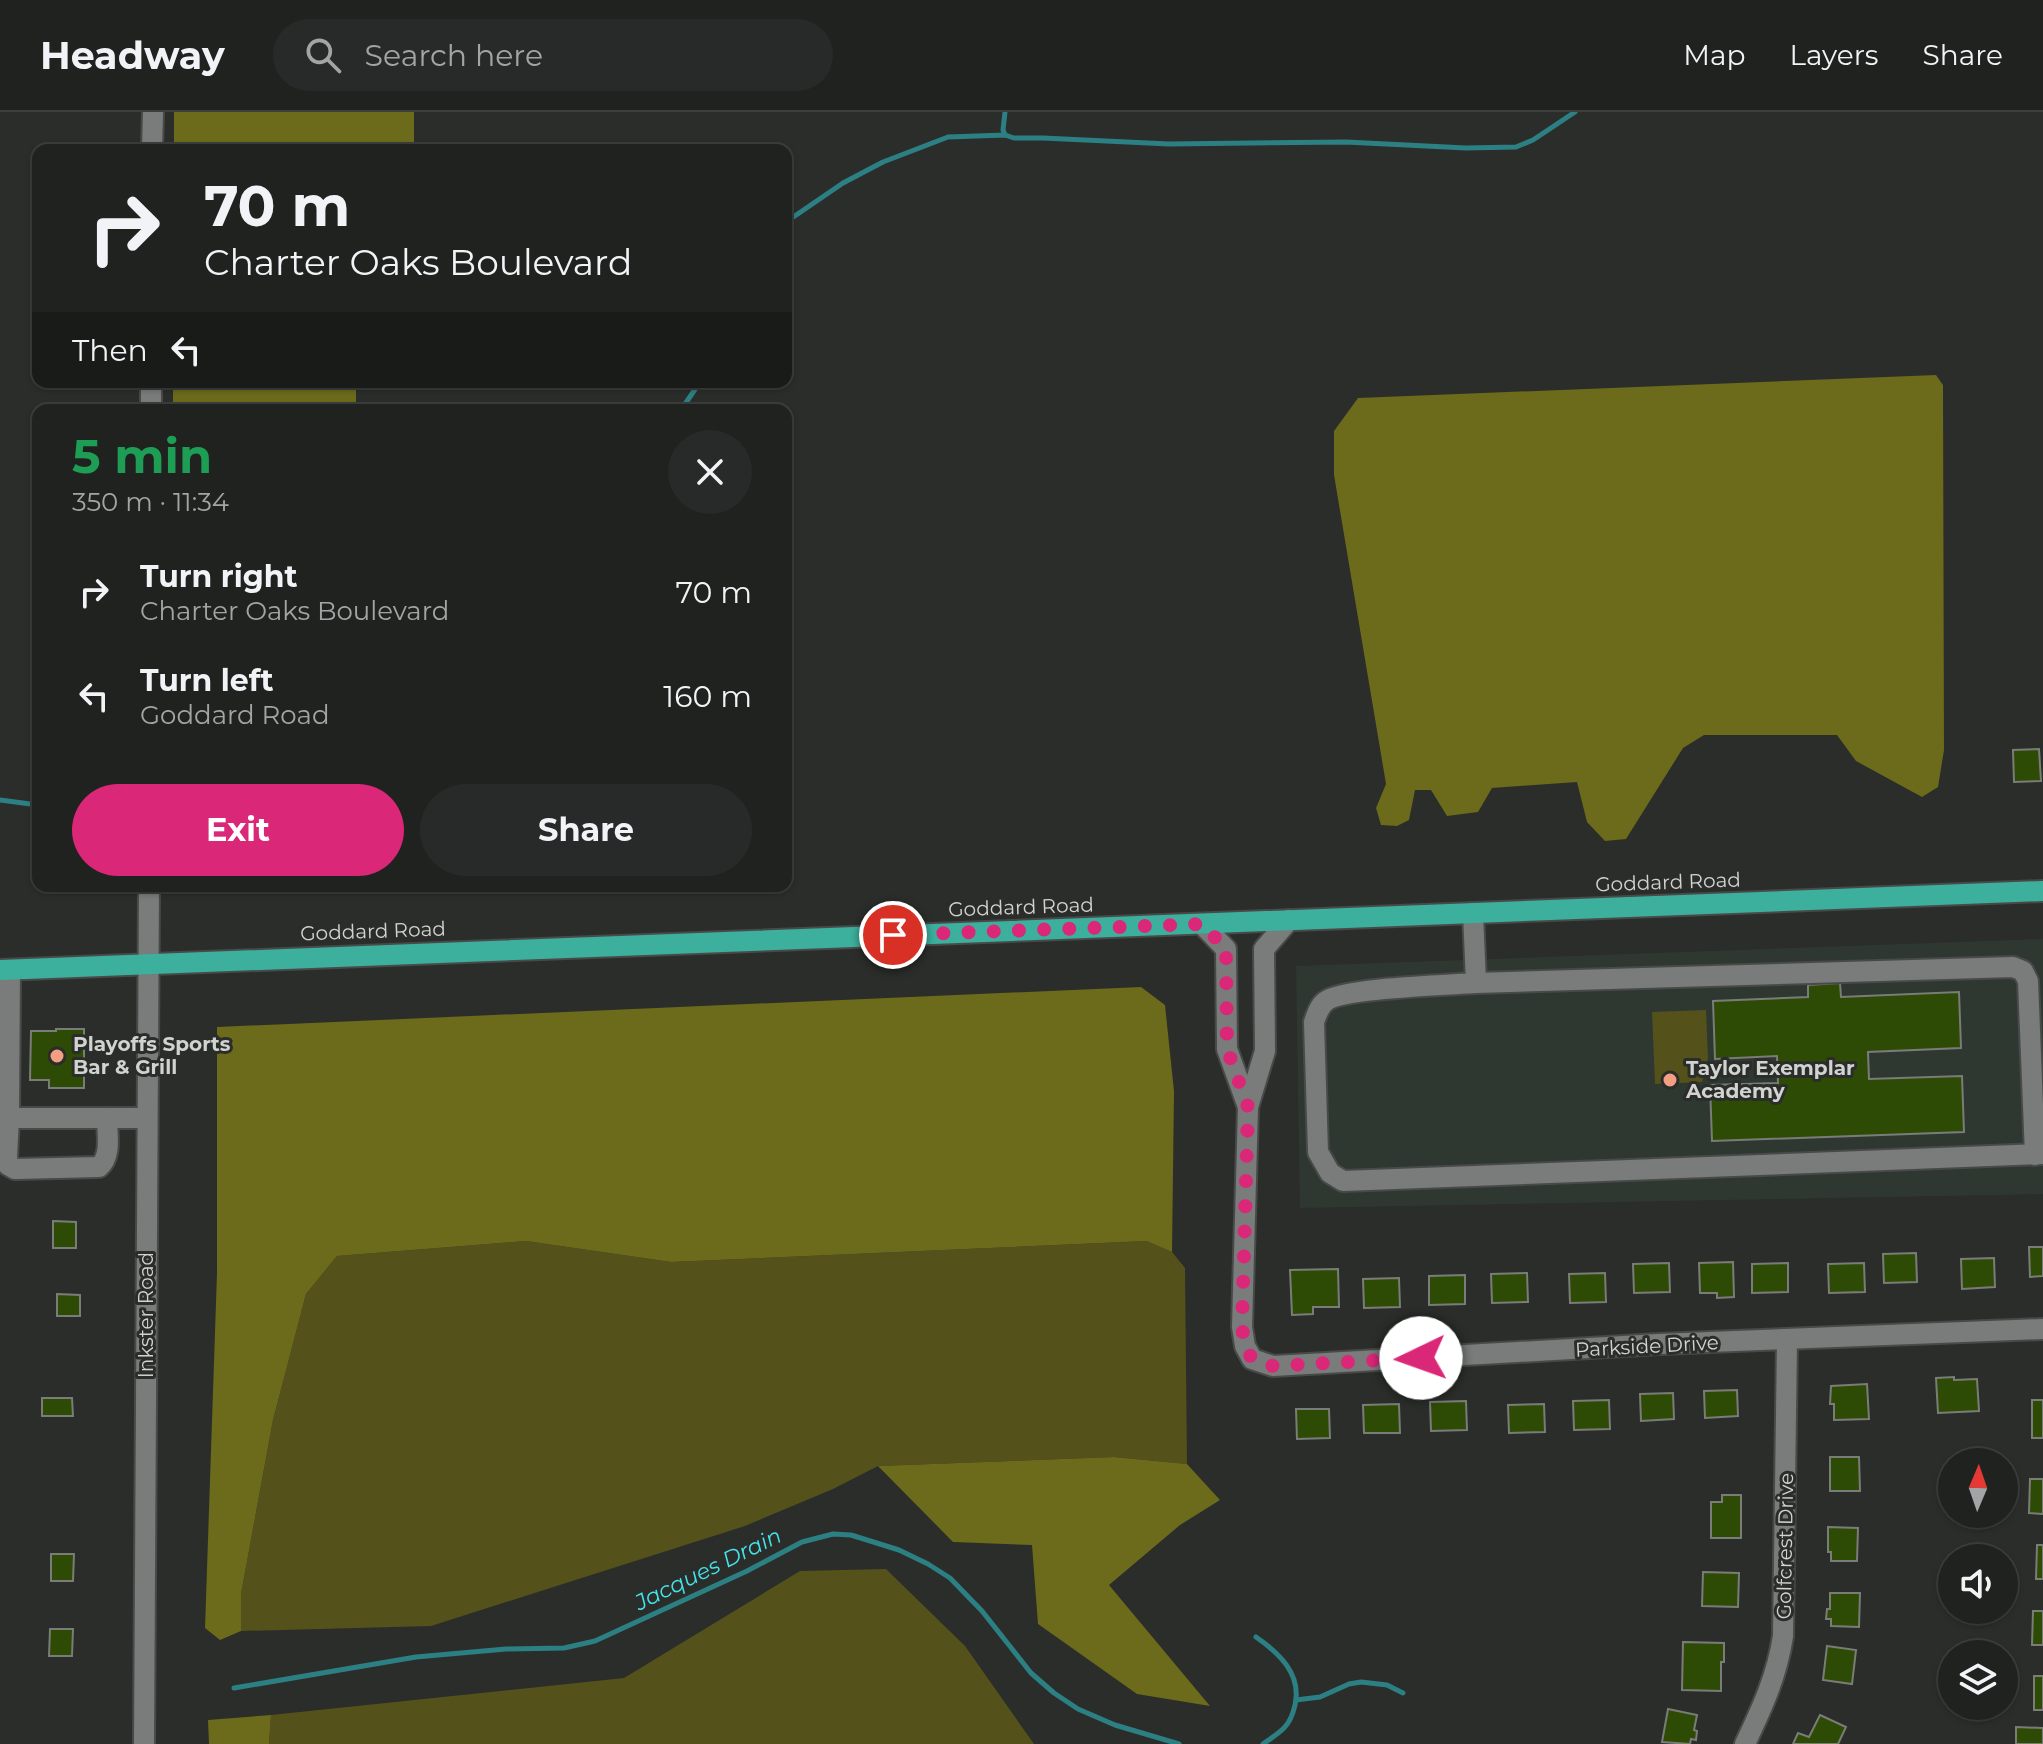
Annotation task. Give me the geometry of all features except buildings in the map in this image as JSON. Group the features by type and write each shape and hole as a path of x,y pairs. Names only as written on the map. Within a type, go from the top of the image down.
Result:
{"main road":[{"name":"Goddard Road","path":"5,970 2043,891"}],"street":[{"path":"152,144 153,112"},
{"name":"Inkster Road","path":"144,1744 149,892"},
{"path":"1473,913 1476,983"},
{"path":"1248,1107 1265,1051 1264,949 1289,920"},
{"path":"1202,924 1226,949 1227,1049 1248,1107"},
{"path":"2013,967 2023,971 2028,981 2039,1154 1343,1181 1330,1173 1318,1152 1314,1022 1319,1009 1328,999 1350,993 1476,983 2013,967"},
{"path":"5,970 8,1165 15,1169 99,1167 105,1162 107,1154 107,1119"},
{"name":"Parkside Drive","path":"1248,1107 1242,1327 1245,1346 1252,1359 1273,1366 1659,1344 2043,1329"},
{"path":"9,1118 147,1118"},
{"name":"Golfcrest Drive","path":"1745,1744 1770,1690 1783,1636 1787,1340"}],"shaded area":[{"path":"174,112 414,112 414,144 174,144"},
{"path":"1936,375 1943,385 1944,750 1938,787 1922,797 1856,761 1837,735 1704,735 1683,748 1626,839 1605,841 1587,822 1577,782 1492,788 1478,812 1447,816 1431,790 1415,790 1409,820 1397,826 1381,825 1376,808 1386,784 1334,475 1334,431 1358,398"},
{"path":"173,388 356,388 356,404 173,404"},
{"name":"Taylor Exemplar Academy","path":"2043,939 2043,1194 1300,1208 1296,966"},
{"path":"1141,987 1165,1005 1174,1091 1172,1252 1147,1241 671,1262 526,1241 337,1256 306,1294 273,1420 241,1594 241,1631 220,1640 205,1628 217,1273 217,1027"},
{"path":"1706,1010 1708,1058 1702,1082 1655,1084 1652,1012"},
{"path":"526,1241 671,1262 1148,1241 1172,1252 1185,1268 1187,1464 1114,1457 878,1466 833,1489 745,1526 431,1626 241,1631 241,1594 273,1420 306,1294 337,1256"},
{"path":"1114,1457 1187,1464 1220,1500 1180,1525 1109,1585 1210,1706 1137,1694 1038,1624 1032,1545 953,1542 878,1466"},
{"path":"886,1569 965,1646 1034,1744 269,1744 271,1715 624,1678 800,1571"},
{"path":"271,1715 269,1744 209,1744 208,1720"}],"waterway":[{"path":"1005,112 1005,135"},
{"path":"792,218 843,183 883,162 948,137 1005,135 1014,138 1169,144 1346,142 1466,148 1516,147 1533,140 1575,112"},
{"path":"685,404 696,388"},
{"path":"0,800 32,804"},
{"name":"Jacques Drain","path":"234,1688 416,1657 506,1649 564,1648 595,1641 747,1571 802,1542 833,1534 851,1535 899,1550 950,1578 982,1611 1031,1673 1078,1709 1115,1725 1179,1744"},
{"path":"1256,1637 1287,1665 1296,1694 1288,1723 1263,1744"},
{"path":"1296,1700 1320,1697 1361,1682 1387,1685 1403,1693"}],"place":[{"name":"Playoffs Sports Bar & Grill","path":"57,1056"},
{"name":"Taylor Exemplar Academy","path":"1670,1080"}],"route":[{"path":"893,935 1202,924 1226,949 1227,1049 1248,1107 1242,1327 1245,1346 1252,1359 1273,1366 1421,1358"}]}
